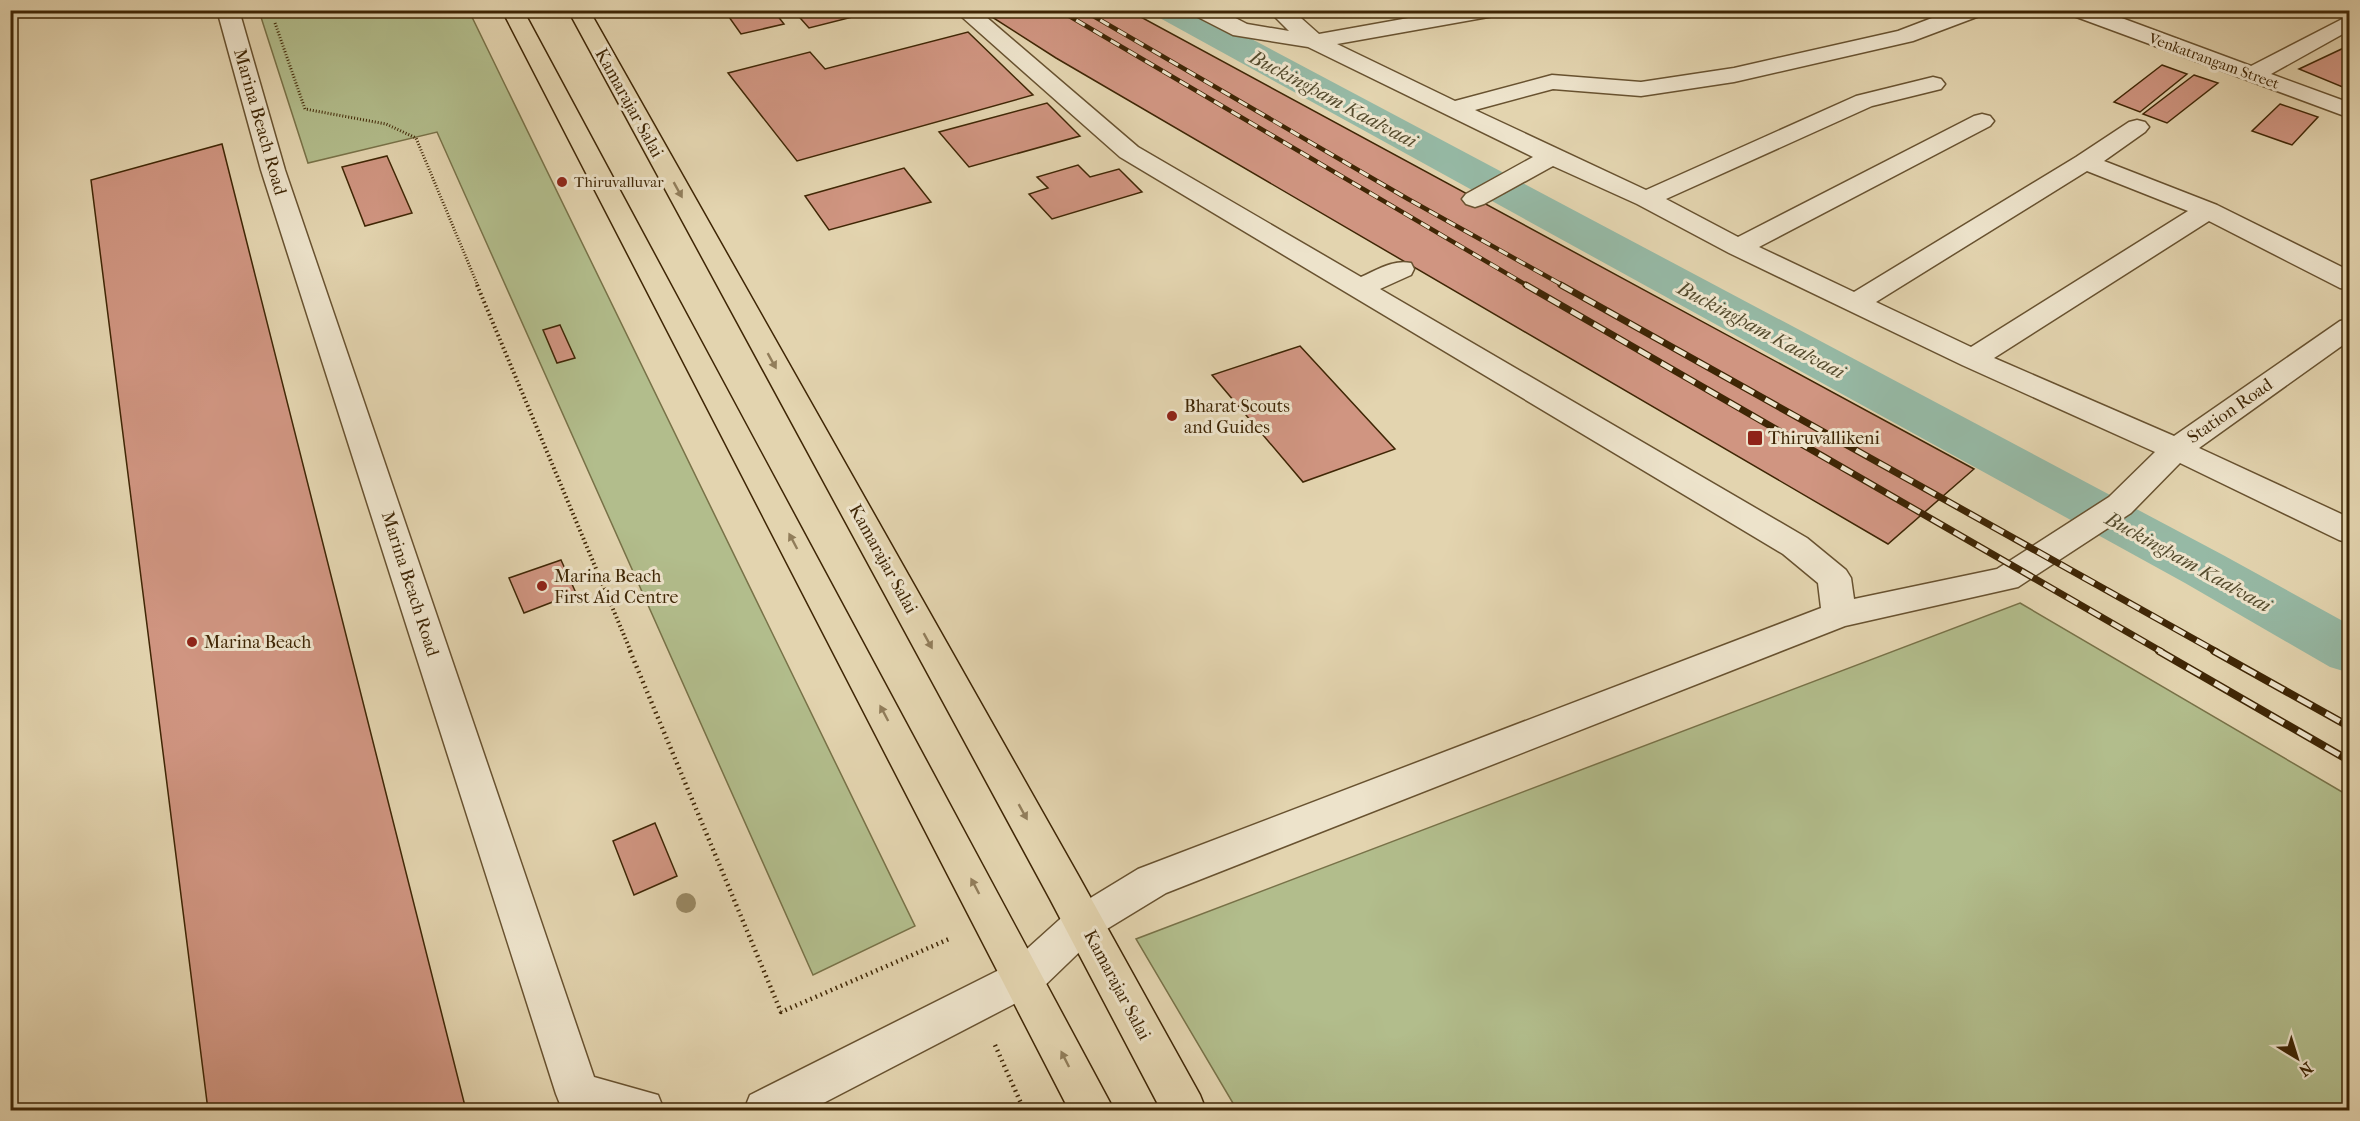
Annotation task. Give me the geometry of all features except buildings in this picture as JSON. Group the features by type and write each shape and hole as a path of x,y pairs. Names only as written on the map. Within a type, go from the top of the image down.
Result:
{"main road":[{"path":"512,10 1092,1110"},
{"name":"Kamarajar Salai","path":"578,10 1184,1110"}],"street":[{"name":"Marina Beach Road","path":"228,10 273,170 578,1094 642,1110"},
{"path":"766,1110 1024,978 1083,923 1152,881 1839,615 1834,578 1795,546 1129,152 964,10"},
{"path":"1202,10 1241,30 1314,41 1494,10"},
{"path":"1278,10 1314,41 1552,158 1646,199 1738,247 1972,359 2176,449 2349,532"},
{"path":"1452,109 1552,82 1641,88 1734,75 1905,36 1974,10"},
{"name":"Venkatrangam Street","path":"2079,10 2349,111"},
{"path":"2252,75 2349,21"},
{"path":"1646,199 1864,101 1934,84"},
{"path":"1738,247 1982,120"},
{"path":"1855,303 2085,162 2137,127"},
{"path":"1475,199 1552,158"},
{"path":"2085,162 2208,210 2349,282"},
{"path":"1972,359 2208,210"},
{"path":"1360,288 1401,269"},
{"name":"Station Road","path":"1839,615 2006,579 2120,505 2176,449 2349,327"}],"path":[{"path":"274,21 305,109 386,123 416,138 781,1012 993,920"}],"green space":[{"path":"259,11 469,11 915,926 813,975 437,132 308,163"},
{"path":"2020,603 2349,796 2349,1110 1237,1110 1136,939"}],"waterway":[{"name":"Buckingham Kaalvaai","path":"1170,10 2204,569 2350,652"}],"railway":[{"path":"1059,10 1528,286"},
{"path":"1083,10 1408,199 1564,286"},
{"path":"1526,285 2162,652"},
{"path":"1561,285 2217,652"},
{"path":"2159,651 2350,761"},
{"path":"2214,651 2350,727"}],"place":[{"name":"Thiruvalluvar","path":"562,182"},
{"name":"Bharat Scouts and Guides","path":"1172,416"},
{"name":"Thiruvallikeni","path":"1755,438"},
{"name":"Marina Beach First Aid Centre","path":"542,586"},
{"name":"Marina Beach","path":"192,642"}]}
